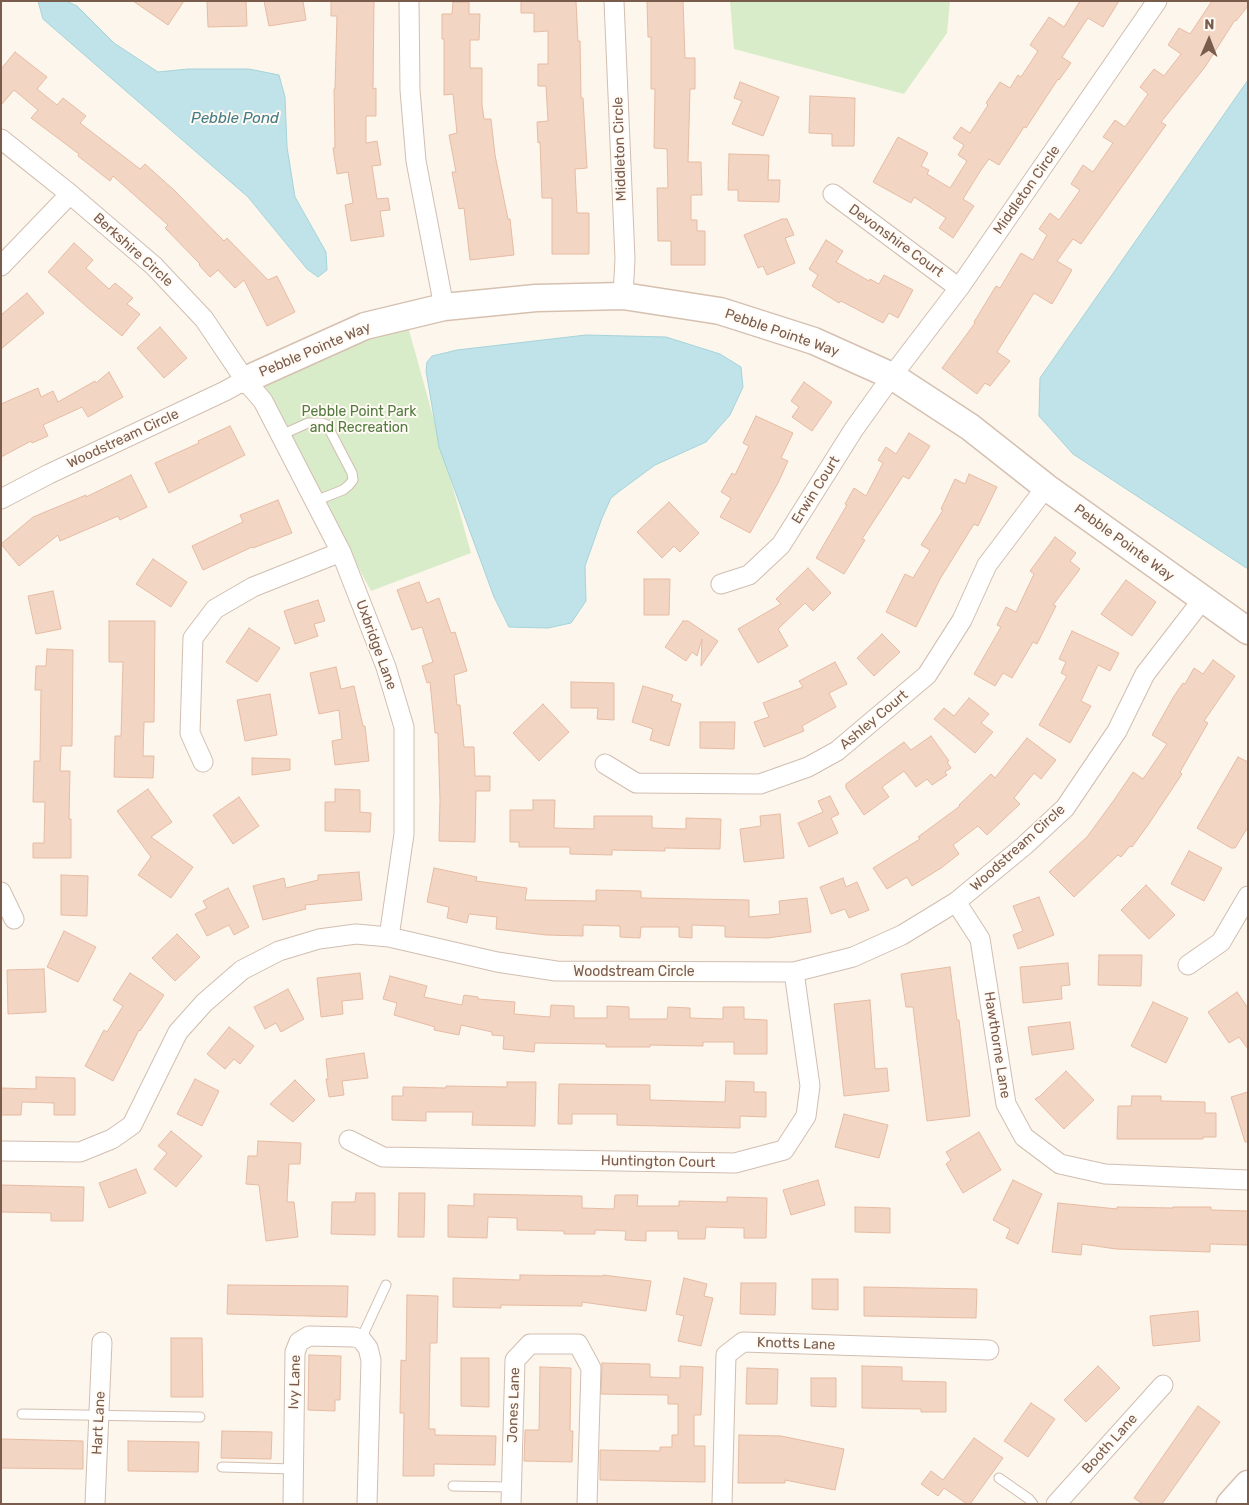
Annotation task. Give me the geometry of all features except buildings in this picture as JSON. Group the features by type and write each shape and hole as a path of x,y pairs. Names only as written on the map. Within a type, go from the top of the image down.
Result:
{"street":[{"path":"409,1 410,90 416,161 444,307"},
{"name":"Middleton Circle","path":"614,1 625,259 623,296"},
{"name":"Middleton Circle","path":"892,376 959,288 1157,1"},
{"name":"Berkshire Circle","path":"1,139 70,194 154,266 204,319 245,380"},
{"path":"1,266 70,194"},
{"name":"Devonshire Court","path":"833,194 959,288"},
{"name":"Pebble Pointe Way","path":"245,380 365,326 444,307 536,298 623,296 720,311 814,340 892,376 970,428 1046,488 1248,631"},
{"name":"Erwin Court","path":"721,584 749,575 781,545 854,429 892,376"},
{"name":"Uxbridge Lane","path":"245,380 263,401 341,552 386,667 404,727 404,834 389,937"},
{"name":"Woodstream Circle","path":"1,499 245,380"},
{"name":"Ashley Court","path":"605,764 636,783 760,784 808,767 837,751 927,676 962,620 987,565 1046,488"},
{"path":"203,762 190,733 192,638 215,609 253,587 341,552"},
{"name":"Woodstream Circle","path":"1,1151 80,1152 112,1139 132,1125 178,1032 204,1003 242,970 279,951 319,939 356,934 389,937 498,962 556,971 794,972 853,957 902,935 956,902 1024,846 1065,808 1117,731 1145,674 1203,599"},
{"path":"1,892 14,919"},
{"path":"1188,965 1221,942 1248,896"},
{"name":"Hawthorne Lane","path":"956,902 980,939 1006,1104 1024,1137 1060,1164 1105,1174 1248,1180"},
{"name":"Huntington Court","path":"350,1140 383,1157 393,1158 735,1164 784,1150 806,1116 810,1086 794,972"},
{"name":"Ivy Lane","path":"293,1504 295,1352 300,1342 309,1336 361,1338"},
{"path":"361,1338 368,1348 371,1360 367,1504"},
{"name":"Hart Lane","path":"95,1504 102,1342"},
{"name":"Knotts Lane","path":"722,1504 726,1355 743,1342 989,1350"},
{"name":"Jones Lane","path":"511,1495 515,1360 530,1344 578,1344 591,1368 587,1504"},
{"name":"Booth Lane","path":"1056,1504 1163,1385"},
{"path":"1230,1504 1248,1484"}],"lane":[{"path":"281,435 308,422 322,422 327,425 352,473 353,480 343,490 315,502"},
{"path":"361,1338 386,1285"},
{"path":"22,1414 200,1417"},
{"path":"222,1467 293,1469"},
{"path":"999,1478 1029,1499 1033,1504"},
{"path":"453,1486 511,1495"}],"green space":[{"path":"730,1 950,1 947,33 904,94 734,49"},
{"name":"Pebble Point Park and Recreation","path":"407,323 471,553 371,591 257,382"}],"water":[{"name":"Pebble Pond","path":"38,1 66,1 77,6 114,43 158,72 188,69 249,69 279,75 285,97 287,147 295,197 326,252 327,270 318,277 307,269 248,197 43,19"},
{"path":"1248,80 1248,569 1073,454 1039,416 1040,378"},
{"path":"586,335 666,337 720,354 741,367 743,387 730,415 706,442 655,465 611,498 585,566 586,601 571,623 548,628 509,627 494,597 439,447 426,371 427,362 432,356 457,350"}]}
